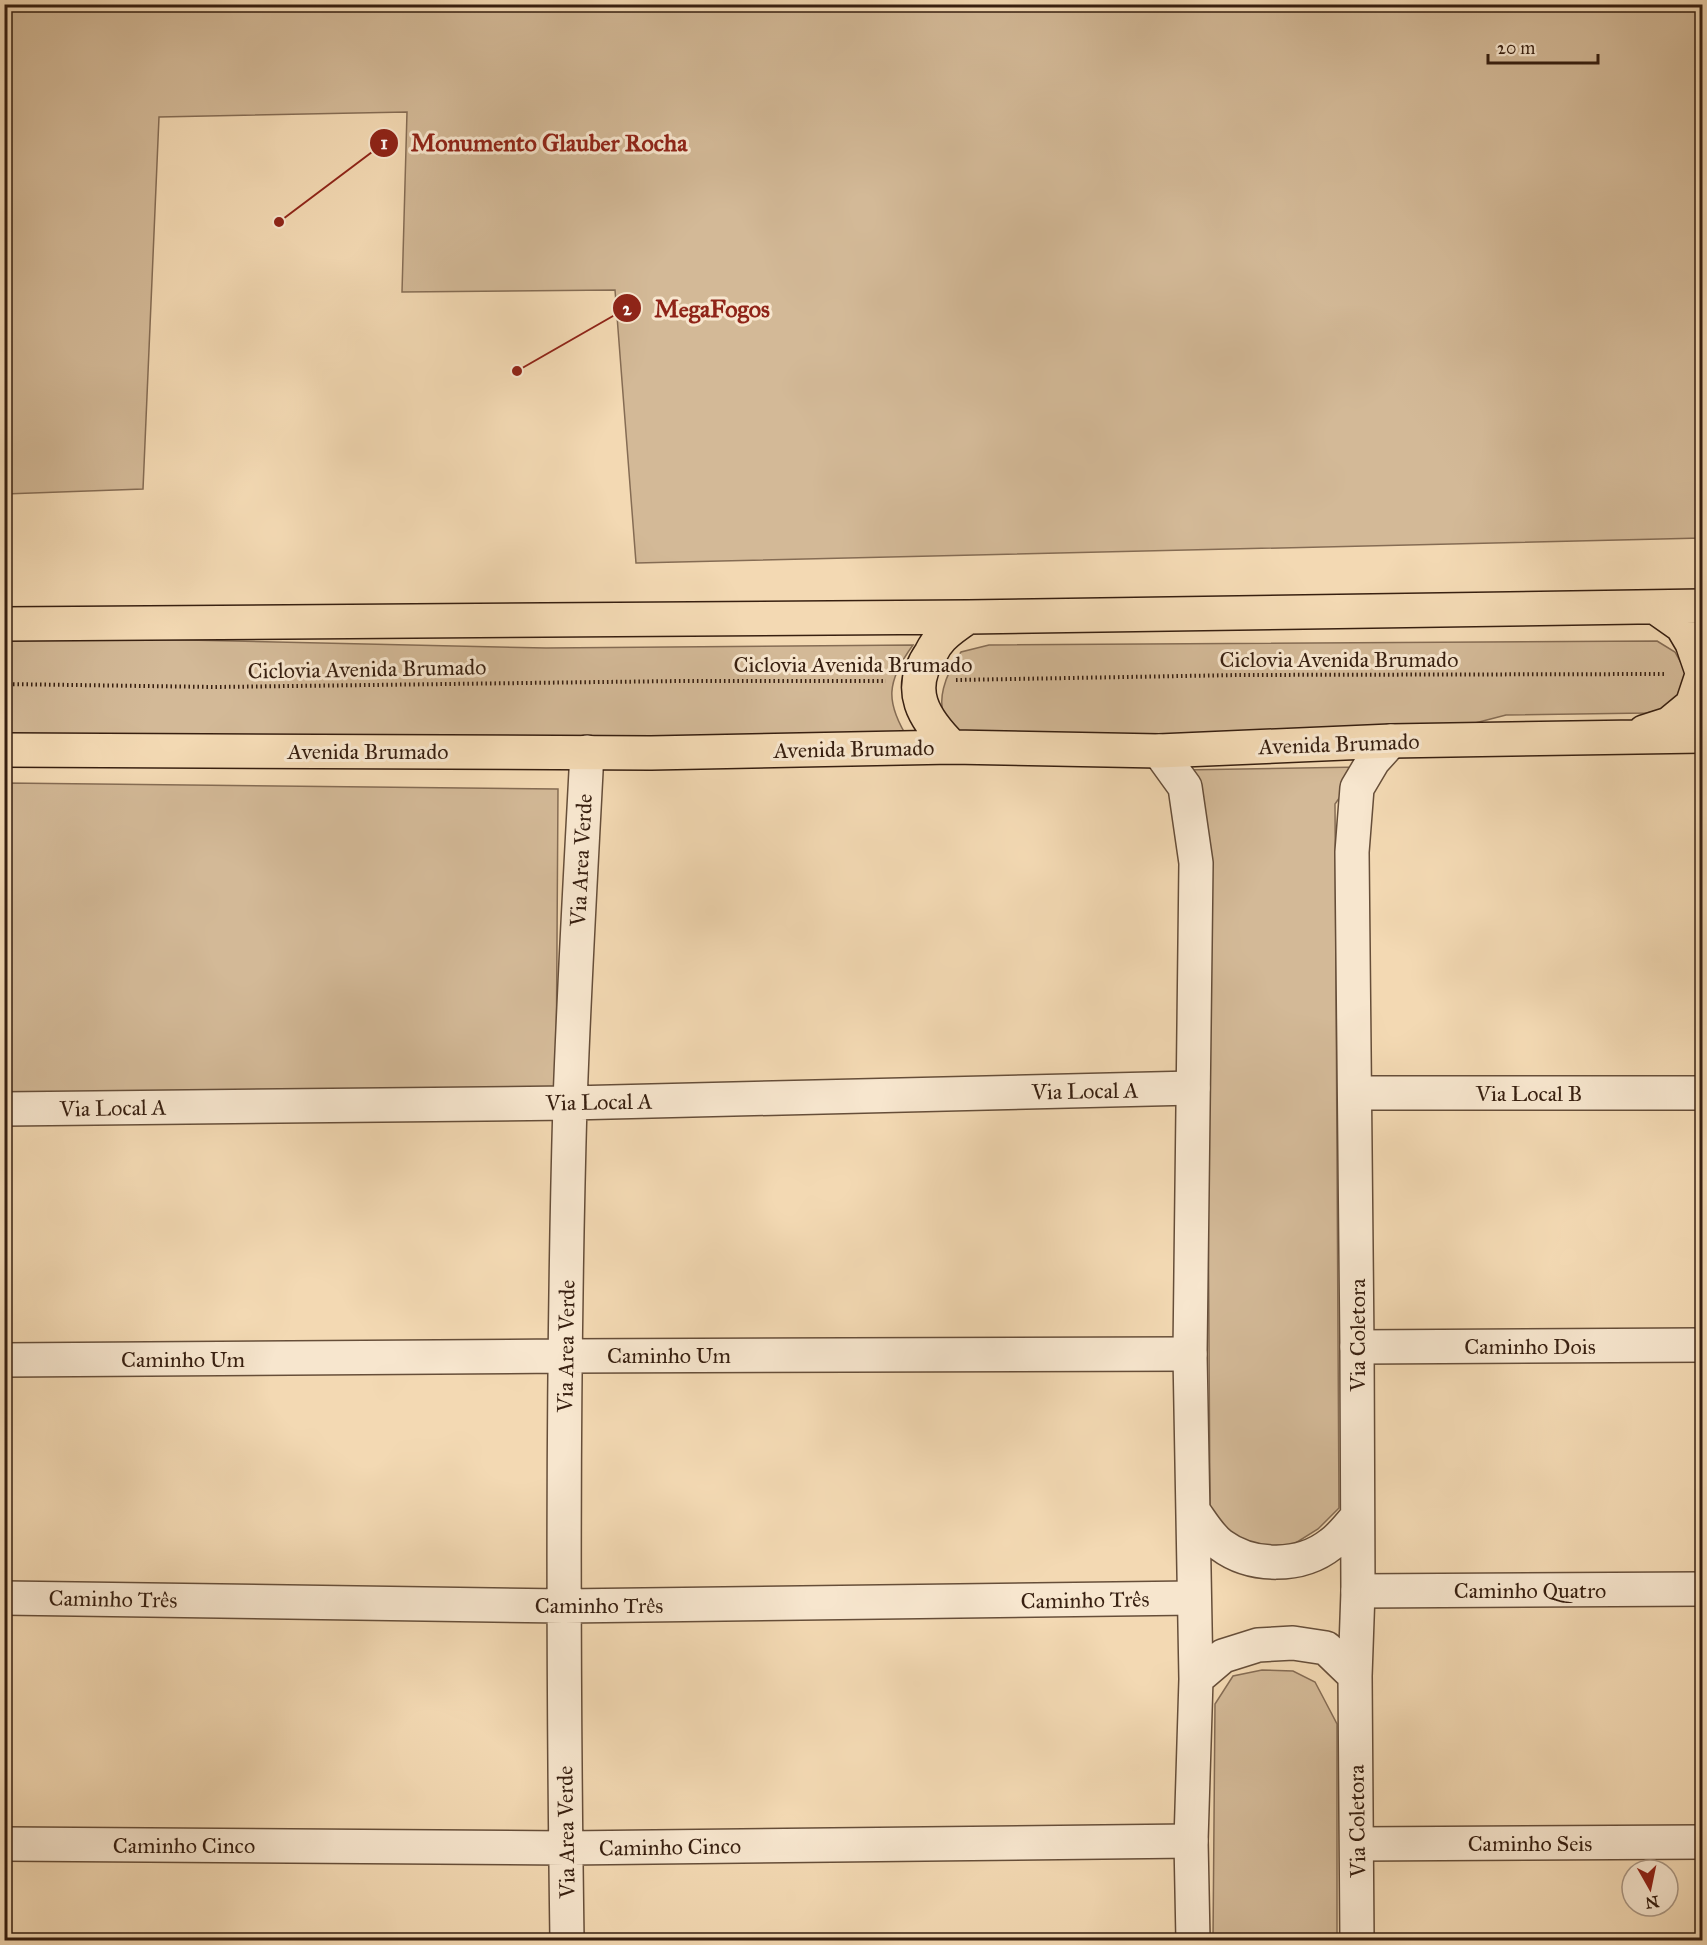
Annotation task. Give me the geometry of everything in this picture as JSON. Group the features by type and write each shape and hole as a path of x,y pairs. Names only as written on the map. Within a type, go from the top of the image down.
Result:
{"main road":[{"path":"4,624 968,617 1702,606"},
{"path":"1631,736 1669,724 1692,705 1694,674 1692,643 1682,626 1655,607"},
{"path":"952,747 937,732 926,715 917,681 926,660 941,638 968,617"},
{"name":"Avenida Brumado","path":"4,750 651,753 952,747 1159,751 1391,741 1702,736"}],"street":[{"name":"Via Coletora","path":"1357,1941 1355,1676 1358,1591 1357,1347 1352,852 1357,788 1373,761 1391,741"},
{"path":"1159,751 1185,787 1196,863 1190,1354 1196,1679 1191,1841 1193,1941"},
{"name":"Via Area Verde","path":"567,1941 564,1606 565,1356 570,1103 586,752"},
{"name":"Via Local A","path":"4,1109 570,1103 1193,1088"},
{"name":"Via Local B","path":"1355,1093 1702,1093"},
{"name":"Caminho Dois","path":"1357,1347 1702,1346"},
{"name":"Caminho Um","path":"4,1360 1190,1354"},
{"path":"1194,1512 1220,1544 1247,1559 1276,1562 1305,1558 1331,1545 1357,1517"},
{"name":"Caminho Quatro","path":"1358,1591 1702,1589"},
{"name":"Caminho Três","path":"4,1598 564,1606 1194,1598"},
{"path":"1196,1679 1223,1656 1258,1645 1293,1643 1326,1648 1355,1676"},
{"name":"Caminho Cinco","path":"4,1844 566,1848 1191,1841"},
{"name":"Caminho Seis","path":"1357,1844 1702,1842"}],"path":[{"name":"Ciclovia Avenida Brumado","path":"4,684 214,687 680,681 917,681 1239,675 1694,674"}],"shaded area":[{"path":"4,5 1702,5 1702,538 636,563 615,290 402,292 407,112 159,117 143,489 5,494"},
{"path":"4,636 546,648 913,645 898,670 892,692 896,714 909,740 5,743"},
{"path":"1657,641 1675,652 1687,674 1673,706 1647,713 1506,715 1452,729 975,739 950,726 942,708 947,678 961,652 989,645"},
{"path":"1361,767 1335,804 1339,1508 1318,1529 1294,1544 1259,1547 1230,1536 1210,1512 1206,834 1181,770"},
{"path":"5,783 558,789 556,1093 5,1096"},
{"path":"1262,1670 1293,1671 1315,1682 1337,1724 1337,1940 1213,1940 1215,1704 1233,1676"}],"place":[{"name":"Monumento Glauber Rocha","path":"279,222"},
{"name":"MegaFogos","path":"517,371"}]}
